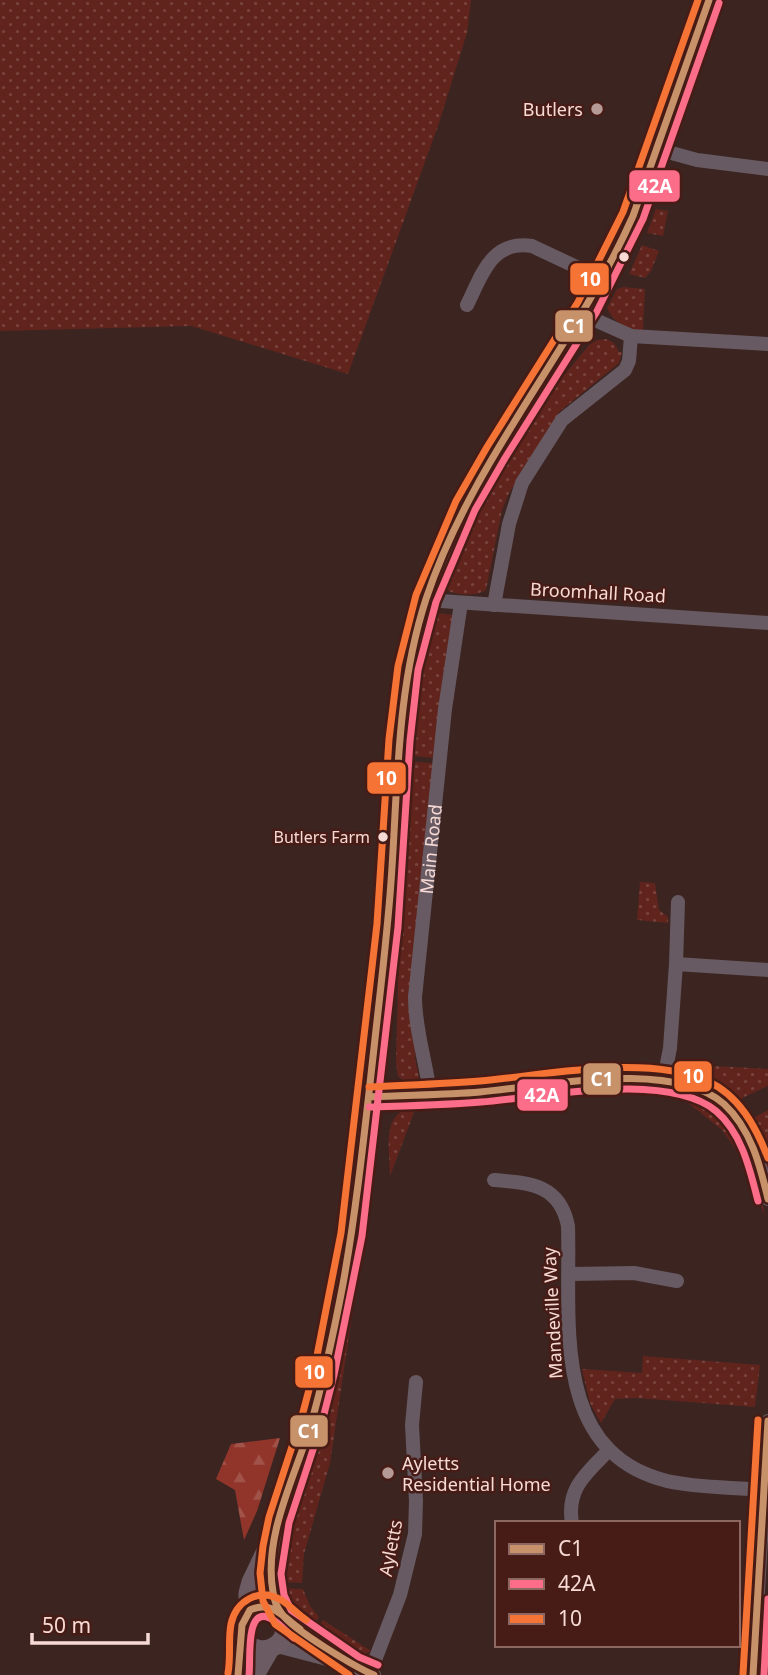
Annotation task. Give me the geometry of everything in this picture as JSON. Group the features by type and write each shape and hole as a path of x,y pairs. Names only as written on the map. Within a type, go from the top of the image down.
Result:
{"main road":[{"name":"Main Road","path":"239,1675 242,1662 241,1623 248,1611 248,1593 274,1536 306,1440 330,1353 346,1268 369,1097 391,888 408,663 426,600 451,536 472,494 604,280 633,216 709,0"},
{"name":"Main Road","path":"255,1675 285,1633 271,1585 274,1536"},
{"path":"248,1611 262,1605 280,1614"},
{"path":"241,1630 244,1641 253,1648 273,1647"}],"street":[{"path":"657,149 697,160 768,170"},
{"path":"467,305 489,262 497,253 510,247 532,246 604,280"},
{"path":"584,315 631,336 768,344"},
{"path":"494,605 509,524 522,483 562,420 625,370 629,361 631,336"},
{"name":"Broomhall Road","path":"426,600 768,623"},
{"name":"Main Road","path":"430,1094 416,1026 415,996 444,723 461,603"},
{"path":"664,1079 671,1036 678,902"},
{"path":"676,964 768,970"},
{"path":"369,1097 622,1078 664,1079 704,1089 729,1108 744,1131 768,1199"},
{"name":"Mandeville Way","path":"495,1180 526,1182 543,1189 556,1197 565,1210 568,1226 570,1347 575,1387 590,1425 609,1450 648,1475 667,1481 687,1485 763,1490"},
{"path":"569,1274 634,1273 677,1281"},
{"name":"Ayletts","path":"372,1674 403,1585 415,1535 412,1425 416,1382"},
{"path":"753,1675 764,1557 763,1490 768,1421"},
{"path":"572,1521 570,1510 574,1489 609,1450"},
{"path":"280,1614 354,1666"},
{"path":"273,1647 354,1666 372,1674"}],"shaded area":[{"path":"0,0 471,0 467,33 438,126 348,374 191,326 0,331"},
{"path":"656,209 668,211 663,236 647,233"},
{"path":"642,245 659,251 651,271 645,278 629,274"},
{"path":"617,289 645,289 643,330 622,325 613,318 607,308"},
{"path":"606,339 622,352 619,363 559,412 508,495 502,510 486,590 476,594 464,594 442,587 463,531 518,434 549,389 552,390 589,345"},
{"path":"438,613 453,615 434,758 412,756 423,659 432,624"},
{"path":"415,762 434,763 415,1059 419,1077 415,1083 408,1084 398,1076 396,1063 399,945 411,767 415,767"},
{"path":"640,882 655,883 659,910 668,917 668,923 637,920"},
{"path":"678,1064 768,1069 768,1086 740,1099 717,1083 688,1075"},
{"path":"642,1080 681,1085 699,1091 708,1095 725,1112 748,1155 765,1216 740,1155 722,1130 677,1094"},
{"path":"416,1107 390,1176 389,1144 392,1123 397,1115"},
{"path":"768,1110 768,1173 753,1118"},
{"path":"357,1262 360,1262 330,1463 304,1554 302,1583 278,1582 282,1549 331,1382"},
{"path":"643,1356 760,1365 755,1407 637,1398 615,1399 601,1423 590,1403 582,1369 642,1373"},
{"path":"279,1588 303,1589 310,1606 319,1617 311,1628 289,1609"},
{"path":"323,1620 371,1651 364,1654 350,1653 335,1645 315,1632"}],"green space":[{"path":"280,1438 257,1511 244,1540 235,1490 216,1479 231,1444"}],"transit line":[{"name":"10","path":"349,1675 275,1624 263,1601 260,1573 269,1517 314,1371 341,1233 377,924 389,739 398,666 416,595 456,501 578,302 623,212 698,0"},
{"name":"C1","path":"374,1675 325,1647 288,1621 275,1601 271,1571 276,1528 311,1424 343,1284 364,1137 385,945 400,739 409,669 426,599 469,499 582,312 633,216 709,0"},
{"name":"42A","path":"378,1665 359,1657 291,1610 284,1595 281,1574 289,1523 322,1422 334,1375 362,1236 398,927 410,741 418,670 436,602 475,510 596,313 643,219 719,3"},
{"name":"10","path":"369,1087 480,1081 595,1069 655,1069 682,1073 707,1081 737,1103 752,1124 768,1158"},
{"name":"C1","path":"369,1097 480,1092 607,1079 674,1082 702,1090 724,1104 733,1114 753,1148 768,1199"},
{"name":"42A","path":"369,1107 467,1103 603,1090 667,1092 694,1099 716,1111 725,1120 744,1153 758,1201"},
{"name":"10","path":"743,1674 758,1420"},
{"name":"C1","path":"753,1675 768,1421"},
{"name":"10","path":"228,1673 231,1624 238,1609 250,1598 273,1596 306,1620"},
{"name":"42A","path":"764,1675 768,1599"},
{"name":"C1","path":"238,1675 242,1625 250,1610 258,1607 271,1608 300,1629"},
{"name":"42A","path":"249,1675 250,1639 255,1621 260,1617 274,1620 294,1638"}],"place":[{"name":"Butlers","path":"597,109"},
{"name":"Butlers Farm","path":"383,837"},
{"name":"Ayletts Residential Home","path":"388,1473"}]}
